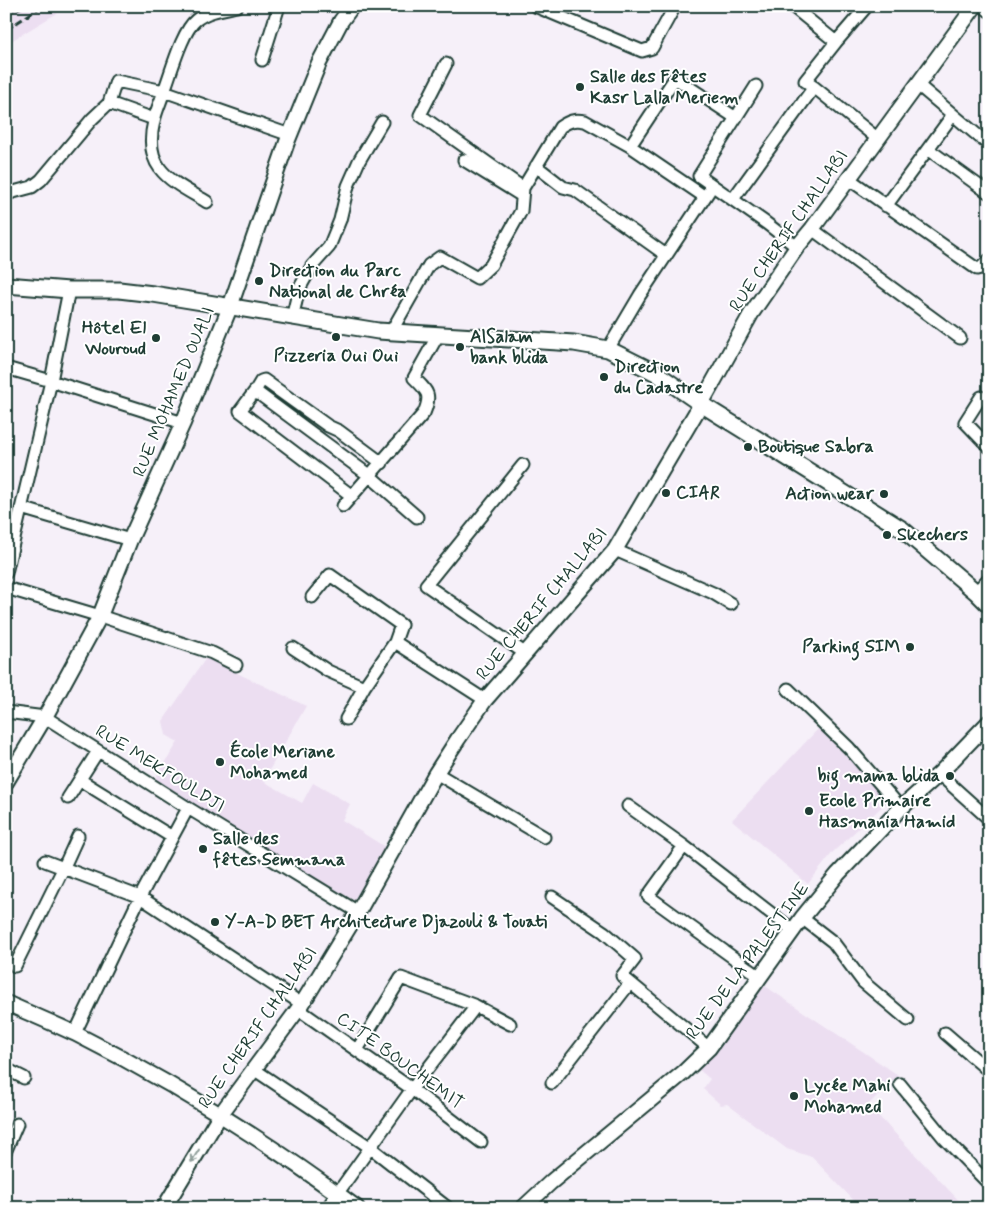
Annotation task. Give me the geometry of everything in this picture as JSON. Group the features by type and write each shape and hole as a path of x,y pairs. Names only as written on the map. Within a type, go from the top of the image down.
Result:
{"main road":[{"path":"6,285 69,290 119,290 391,332 574,343 608,349 656,373 701,404 902,529 989,605"}],"street":[{"path":"207,202 165,177 154,160 150,145 154,119 188,27 196,19 214,10 236,6"},
{"path":"262,60 279,6"},
{"name":"RUE MOHAMED OUALI","path":"6,782 45,717 100,616 130,540 183,423 230,306 290,135 319,63 341,21 352,6"},
{"path":"534,6 642,51 652,48 675,6"},
{"path":"792,6 836,42"},
{"path":"867,6 836,42 806,82 878,138"},
{"path":"974,7 989,11"},
{"name":"RUE CHERIF CHALLABI","path":"164,1208 220,1115 255,1070 300,1006 358,912 436,773 486,700 615,550 701,404 751,314 797,247 812,230 974,7"},
{"path":"446,64 420,115 523,192"},
{"path":"630,146 675,78 736,118"},
{"path":"6,194 32,187 41,180 92,118 108,103 116,81 164,91 290,135"},
{"path":"756,86 699,176 797,247"},
{"path":"918,86 989,145"},
{"path":"733,199 814,87"},
{"path":"108,103 154,119"},
{"path":"886,206 952,116"},
{"path":"391,332 429,265 440,257 478,278 491,265 520,211 523,192 536,166 560,127 569,121 585,121 630,146 705,197"},
{"path":"292,318 299,289 312,266 329,247 340,220 348,186 382,122"},
{"path":"928,148 989,193"},
{"path":"464,160 523,192"},
{"path":"536,166 563,187 575,190 666,255"},
{"path":"849,179 977,269 981,268 989,260"},
{"path":"608,349 666,255 712,186"},
{"path":"812,230 960,338"},
{"path":"6,573 51,381 69,290"},
{"path":"343,506 424,412 429,402 427,390 414,378 438,335"},
{"path":"6,368 183,423"},
{"path":"352,496 240,411 261,381 264,380 382,462"},
{"path":"255,391 370,476 417,517"},
{"path":"981,397 965,422 989,447"},
{"path":"523,465 426,585 526,654"},
{"path":"22,508 130,540"},
{"path":"615,550 713,593 731,604"},
{"path":"312,597 330,576 401,625 395,642 364,687 346,719"},
{"path":"976,592 989,578"},
{"path":"6,588 100,616 212,653 236,665"},
{"path":"395,642 486,700"},
{"path":"293,648 328,671 364,687"},
{"path":"788,689 849,748 901,808"},
{"path":"6,712 45,717"},
{"name":"RUE MEKFOULDJI","path":"45,717 188,808 358,912"},
{"name":"RUE DE LA PALESTINE","path":"524,1208 551,1182 683,1073 709,1048 802,918 838,874 901,808 939,774 989,722"},
{"path":"68,798 98,751"},
{"path":"436,773 544,837"},
{"path":"939,774 989,819"},
{"path":"80,780 172,837"},
{"path":"628,806 684,846 794,931"},
{"path":"75,1034 140,897 188,808"},
{"path":"15,966 64,870 78,836"},
{"path":"684,846 648,896 760,977"},
{"name":"CITE BOUCHEMIT","path":"45,862 140,897 300,1006 481,1142"},
{"path":"552,897 604,932 635,959 622,976 709,1048"},
{"path":"802,918 833,942 863,982 908,1020"},
{"path":"357,1050 401,978 476,1006 510,1024"},
{"path":"552,1083 630,983"},
{"path":"6,1002 75,1034 220,1115 356,1208"},
{"path":"327,1208 412,1089 476,1006"},
{"path":"945,1033 989,1071"},
{"path":"6,1069 24,1078"},
{"path":"255,1070 371,1148 448,1208"},
{"path":"900,1084 944,1138 989,1184"},
{"path":"6,1150 17,1124"}],"shaded area":[{"path":"6,6 69,6 6,44"},
{"name":"École Meriane Mohamed","path":"206,658 306,706 263,781 302,803 313,783 350,804 342,820 385,847 354,900 239,835 154,781 178,742 166,735 163,721"},
{"name":"Ecole Primaire Hasmania Hamid","path":"819,728 888,801 833,852 808,884 732,820"},
{"name":"Lycée Mahi Mohamed","path":"762,984 898,1075 868,1105 966,1208 861,1208 812,1157 787,1149 727,1104 721,1105 703,1089 710,1079 697,1068"}],"railway":[{"path":"6,14 24,6"},
{"path":"6,30 42,6"}],"place":[{"name":"Salle des Fêtes Kasr Lalla Meriem","path":"580,87"},
{"name":"Direction du Parc National de Chréa","path":"259,281"},
{"name":"Pizzeria Oui Oui","path":"336,337"},
{"name":"Hôtel El Wouroud","path":"156,338"},
{"name":"AlSalam bank blida","path":"460,347"},
{"name":"Direction du Cadastre","path":"604,377"},
{"name":"Boutique Sabra","path":"748,447"},
{"name":"CIAR","path":"666,493"},
{"name":"Action wear","path":"884,494"},
{"name":"Skechers","path":"887,535"},
{"name":"Parking SIM","path":"910,647"},
{"name":"École Meriane Mohamed","path":"220,762"},
{"name":"big mama blida","path":"950,776"},
{"name":"Ecole Primaire Hasmania Hamid","path":"809,811"},
{"name":"Salle des fêtes Semmana","path":"203,849"},
{"name":"Y-A-D BET Architecture Djazouli & Touati","path":"215,922"},
{"name":"Lycée Mahi Mohamed","path":"794,1096"}]}
